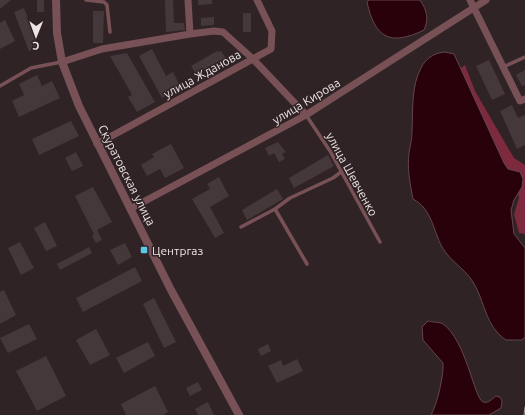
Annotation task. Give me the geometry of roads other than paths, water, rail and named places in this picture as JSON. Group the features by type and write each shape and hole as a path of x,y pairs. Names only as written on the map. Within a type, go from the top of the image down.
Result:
{"street":[{"name":"Скуратовская улица","path":"56,0 57,33 62,62 79,106 130,209 239,415"},
{"path":"188,0 190,34"},
{"name":"улица Жданова","path":"97,144 271,49 272,32 257,0"},
{"path":"470,0 503,67 522,100"},
{"name":"улица Кирова","path":"130,209 306,115 486,0"},
{"path":"62,62 102,49 190,34 214,31 223,32 253,58 306,115"}],"lane":[{"path":"86,0 104,2 107,5 110,32"},
{"path":"503,67 525,57"},
{"path":"0,86 31,68 62,62"},
{"name":"улица Шевченко","path":"306,115 330,151 340,172 380,242"},
{"path":"241,227 290,198 333,178 340,172"},
{"path":"275,208 307,264"}],"tram line":[{"path":"524,415 525,407"}],"place":[{"name":"Центргаз","path":"144,250"}]}
